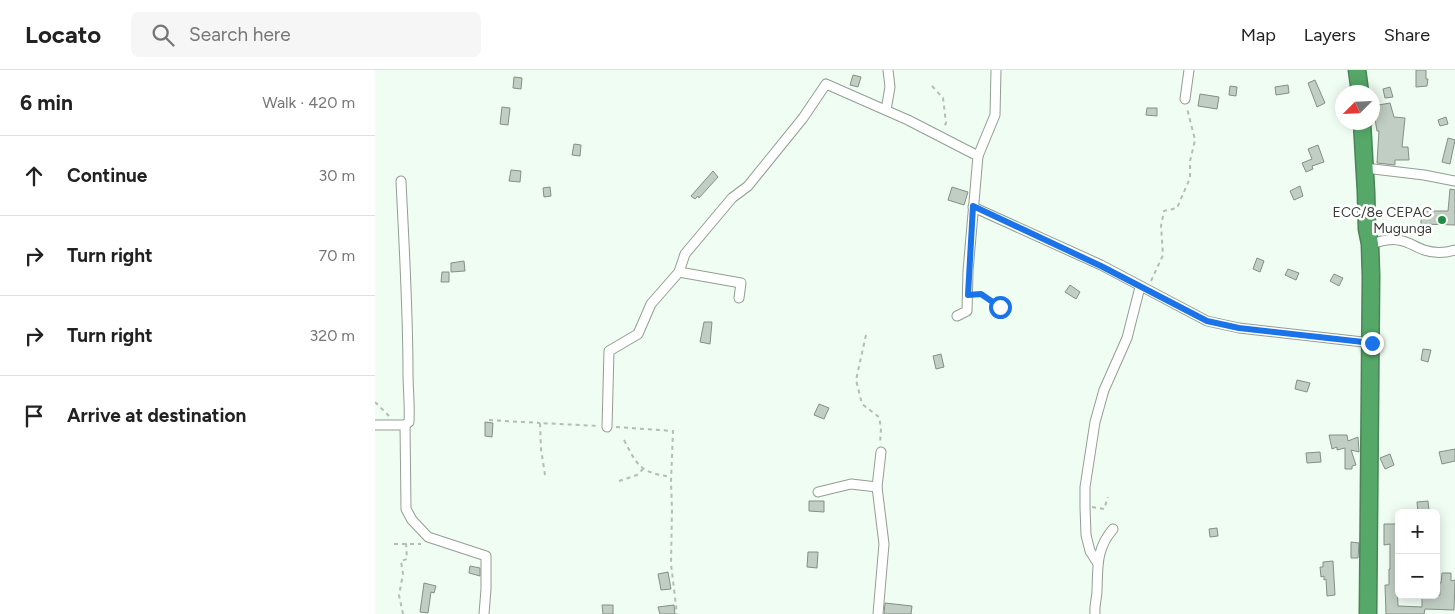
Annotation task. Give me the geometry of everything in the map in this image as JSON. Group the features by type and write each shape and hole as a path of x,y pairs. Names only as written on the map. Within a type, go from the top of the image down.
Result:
{"highway":[{"path":"1357,70 1359,85"},
{"path":"1363,130 1367,229 1370,244 1372,343 1368,614"}],"street":[{"path":"886,110 891,87 888,70"},
{"path":"957,316 967,311 978,156 995,115 996,70"},
{"path":"1185,99 1189,70"},
{"path":"607,427 609,351 638,334 651,304 679,272 685,254 732,198 748,186 757,176 803,118 826,84 886,110 978,156"},
{"path":"1365,168 1424,175 1455,181"},
{"path":"401,181 410,408 409,422 405,425 406,509 411,520 428,537 486,556 484,614"},
{"path":"973,206 1101,266 1207,321 1239,328 1372,343"},
{"path":"1370,244 1395,239 1413,244 1425,251 1440,253 1455,250"},
{"path":"679,272 741,283 739,298"},
{"path":"1097,562 1089,551 1086,535 1085,507 1085,487 1095,422 1104,390 1127,338 1143,288"},
{"path":"375,425 405,425"},
{"path":"878,614 884,544 877,487 881,452"},
{"path":"818,492 851,484 877,487"},
{"path":"1095,614 1097,562 1105,538 1113,529"}],"path":[{"path":"932,86 943,98 946,123 940,136"},
{"path":"1143,288 1163,255 1161,226 1164,211 1177,208 1190,178 1190,161 1195,140 1185,99"},
{"path":"968,295 981,294 1000,307"},
{"path":"866,335 856,380 862,404 879,417 881,452"},
{"path":"375,402 387,413 393,424"},
{"path":"489,420 673,431 671,564 677,614"},
{"path":"540,423 545,475"},
{"path":"623,440 631,456 643,469 655,475 671,477"},
{"path":"619,481 637,475 643,469"},
{"path":"1085,507 1104,509 1109,497"},
{"path":"394,544 424,544 428,537"},
{"path":"403,614 399,595 403,574 401,561 407,560 406,543"}],"building":[{"path":"1416,70 1426,70 1427,86 1416,87"},
{"path":"853,75 861,77 858,87 850,85"},
{"path":"514,77 522,78 521,89 513,88"},
{"path":"1315,80 1325,103 1317,107 1308,83"},
{"path":"1288,85 1289,93 1276,95 1275,87"},
{"path":"1230,86 1237,87 1236,96 1229,95"},
{"path":"1390,87 1393,97 1385,98 1383,89"},
{"path":"1200,94 1219,97 1217,109 1198,106"},
{"path":"1390,103 1394,117 1405,118 1402,147 1408,147 1409,160 1395,160 1395,165 1377,163 1379,131 1377,130 1380,130 1380,105"},
{"path":"502,107 510,108 508,125 500,124"},
{"path":"1147,108 1157,108 1157,116 1146,115"},
{"path":"1446,117 1448,124 1440,126 1438,120"},
{"path":"1448,138 1455,140 1450,164 1442,162"},
{"path":"574,144 581,145 580,156 572,155"},
{"path":"1318,145 1324,162 1312,166 1313,169 1306,172 1302,163 1312,159 1308,149"},
{"path":"511,170 521,171 520,182 509,181"},
{"path":"713,171 718,177 699,198 698,196 695,199 691,196"},
{"path":"1300,186 1303,196 1294,200 1290,191"},
{"path":"550,187 551,196 544,197 543,188"},
{"path":"952,187 968,192 964,205 948,200"},
{"path":"1450,189 1455,190 1455,225 1421,224 1421,211 1448,211"},
{"path":"1257,258 1264,261 1260,272 1253,269"},
{"path":"464,261 465,271 451,272 451,263"},
{"path":"1288,269 1299,273 1296,280 1285,275"},
{"path":"442,272 449,272 449,282 441,282"},
{"path":"1334,274 1343,278 1339,286 1330,281"},
{"path":"1070,285 1080,292 1076,299 1065,292"},
{"path":"704,322 712,322 710,344 700,342"},
{"path":"1423,349 1431,350 1428,362 1421,360"},
{"path":"941,354 944,367 936,369 933,356"},
{"path":"1297,380 1310,383 1307,392 1295,389"},
{"path":"819,404 829,408 824,419 814,415"},
{"path":"485,422 493,423 492,437 485,436"},
{"path":"1329,435 1347,435 1348,441 1358,437 1359,452 1351,450 1356,465 1352,466 1352,469 1345,469 1345,448 1337,450 1337,447 1332,449"},
{"path":"1455,449 1455,461 1442,464 1439,452"},
{"path":"1320,452 1321,462 1307,463 1306,453"},
{"path":"1390,454 1394,465 1385,469 1380,458"},
{"path":"809,501 824,501 824,512 809,511"},
{"path":"1428,501 1429,509 1418,509 1417,502"},
{"path":"1384,524 1395,524 1395,599 1398,599 1398,606 1422,607 1422,599 1440,599 1442,573 1451,573 1451,581 1455,580 1454,610 1425,609 1424,614 1386,614 1385,585 1389,585 1390,544 1384,545"},
{"path":"1217,528 1218,536 1210,537 1209,529"},
{"path":"1351,542 1359,543 1358,558 1351,558"},
{"path":"808,552 818,552 817,568 807,567"},
{"path":"1333,561 1335,595 1327,596 1326,579 1324,580 1324,576 1321,577 1320,567 1323,567 1323,562"},
{"path":"470,566 480,568 480,576 469,573"},
{"path":"668,572 671,589 661,590 658,574"},
{"path":"424,583 436,586 434,593 431,592 428,613 420,612"},
{"path":"885,603 912,606 911,614 884,614"},
{"path":"602,605 613,605 613,614 603,614"},
{"path":"674,605 675,614 660,614 658,607"}],"place":[{"name":"ECC/8e CEPAC Mugunga","path":"1442,220"}],"route":[{"path":"1000,307 981,294 968,295 973,206 1101,266 1207,321 1239,328 1288,332 1335,340 1372,343"}]}
